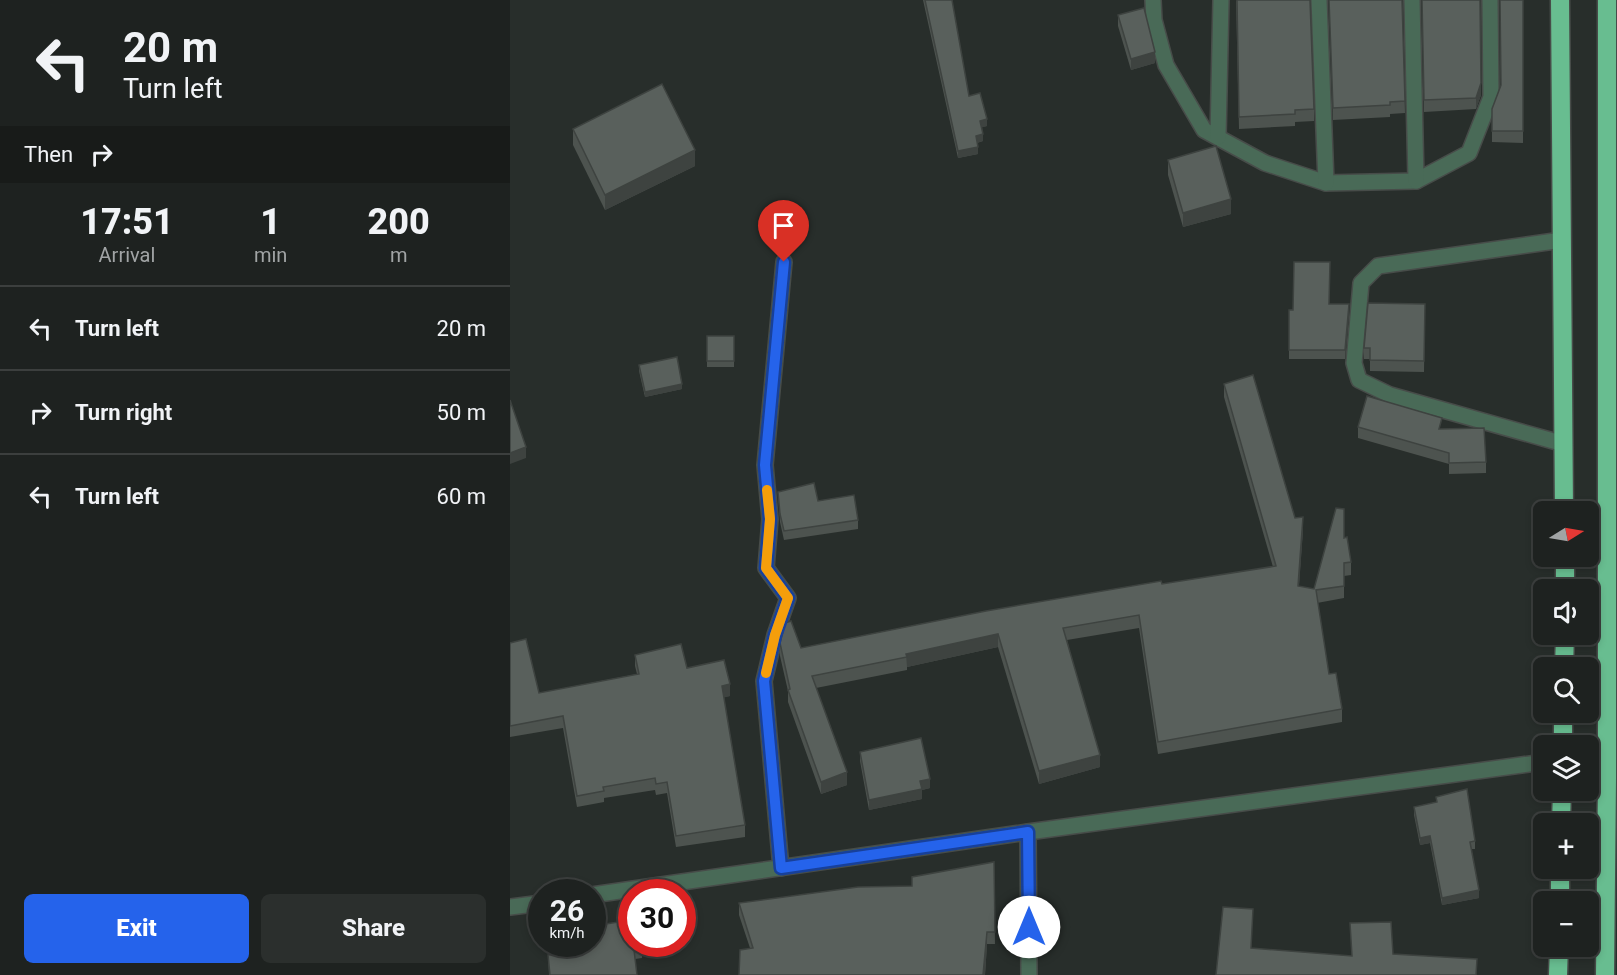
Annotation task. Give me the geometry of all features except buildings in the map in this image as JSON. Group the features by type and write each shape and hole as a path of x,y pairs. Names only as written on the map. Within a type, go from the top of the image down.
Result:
{"highway":[{"path":"1560,0 1564,501"},
{"path":"1605,975 1612,564 1607,0"},
{"path":"1558,975 1559,957"}],"street":[{"path":"1153,0 1154,20 1166,65 1204,130 1265,163 1326,183 1416,181 1468,153 1491,97 1490,0"},
{"path":"1218,137 1221,0"},
{"path":"1319,0 1326,183"},
{"path":"1412,0 1416,181"},
{"path":"1562,240 1378,266 1361,283 1354,363 1359,380 1390,395 1564,444"},
{"path":"781,868 764,681 775,635 788,598 766,568 770,519 765,465 784,262"},
{"path":"606,893 1028,832 1533,763"},
{"path":"1028,832 1029,975"},
{"path":"510,907 528,905"}],"slow traffic":[{"path":"766,673 775,635 788,598 766,568 770,519 767,490"}],"route":[{"path":"784,262 765,465 770,519 766,568 788,598 775,635 764,681 781,868 1028,832 1029,927"}]}
